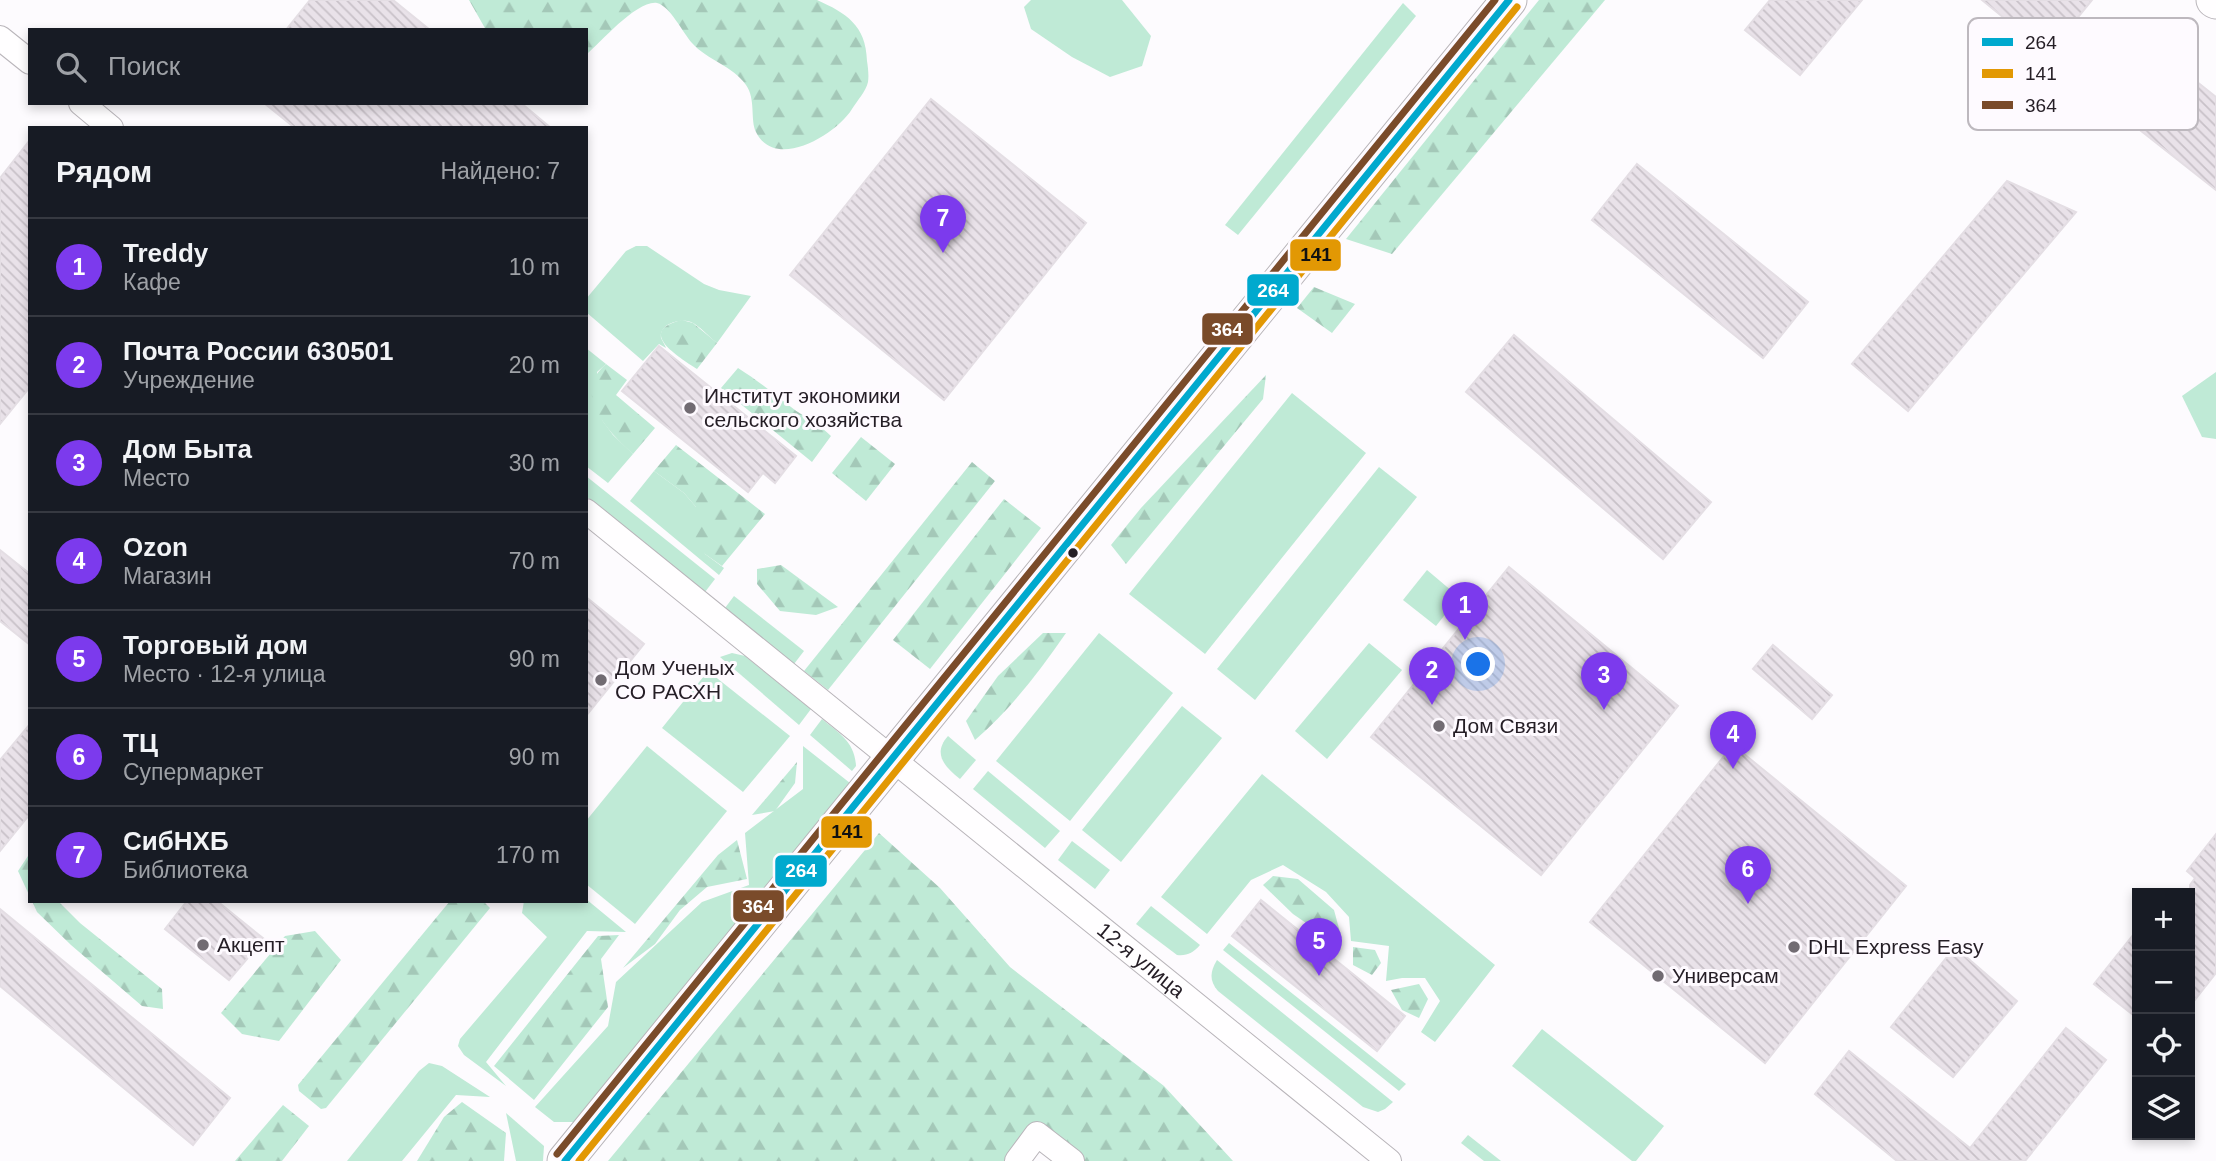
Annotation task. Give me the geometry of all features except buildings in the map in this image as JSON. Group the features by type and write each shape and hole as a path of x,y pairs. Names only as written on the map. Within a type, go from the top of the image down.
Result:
{"main road":[{"path":"565,1161 1509,0"}],"street":[{"path":"0,38 28,60"},
{"path":"83,105 109,126"},
{"name":"12-я улица","path":"588,513 1389,1161"},
{"path":"1017,1161 1037,1134 1072,1161"}],"green space":[{"path":"469,0 817,0 837,10 858,29 866,49 868,82 852,109 833,129 805,145 777,149 765,143 756,132 751,97 741,78 698,49 662,5 649,4 640,8 588,53 588,28 485,28"},
{"path":"1031,0 1122,0 1151,36 1142,66 1110,77 1072,57 1031,29 1024,7"},
{"path":"1539,0 1605,0 1392,254 1346,239"},
{"path":"1403,3 1416,16 1238,235 1225,225"},
{"path":"636,246 647,246 704,284 719,290 751,296 717,343 694,324 677,321 667,325 661,333 666,348 659,344 643,361 588,314 588,297 626,251"},
{"path":"1314,287 1355,304 1332,333 1297,308"},
{"path":"682,320 693,323 717,343 697,369 672,351 661,337 662,331 668,325"},
{"path":"588,350 606,364 597,372 602,420 633,454 608,483 588,468"},
{"path":"606,364 627,380 616,395 655,428 633,454 604,423 593,400 592,387 596,376"},
{"path":"738,368 831,436 812,462 721,388"},
{"path":"2216,372 2216,439 2202,437 2182,396"},
{"path":"1266,375 1263,399 1126,564 1111,545 1141,508"},
{"path":"1292,393 1366,453 1205,654 1129,594"},
{"path":"861,437 895,464 866,501 832,473"},
{"path":"676,445 765,514 722,566 705,554 692,534 696,507 684,493 654,471"},
{"path":"972,462 995,481 828,690 804,671"},
{"path":"1379,467 1417,497 1255,700 1217,669"},
{"path":"654,471 684,493 696,507 705,554 724,568 719,575 630,501"},
{"path":"588,478 715,579 705,592 588,498"},
{"path":"1004,499 1041,528 930,669 893,640"},
{"path":"781,565 838,607 816,615 780,611 757,584 757,569"},
{"path":"1427,570 1459,597 1436,626 1403,600"},
{"path":"734,596 804,651 794,664 725,608"},
{"path":"1043,633 1066,633 1024,690 975,740 966,721 998,676"},
{"path":"1099,633 1173,693 1070,821 996,761"},
{"path":"1369,643 1402,670 1327,759 1295,731"},
{"path":"732,653 745,656 811,709 799,725 720,657"},
{"path":"708,671 790,736 743,792 662,728"},
{"path":"1182,706 1222,738 1121,862 1082,830"},
{"path":"822,719 840,734 853,750 856,766 852,771 810,735"},
{"path":"948,736 976,760 960,779 942,760 941,749"},
{"path":"647,746 727,811 635,924 588,886 588,819"},
{"path":"803,746 850,783 575,1122 554,1122 535,1107 608,1026 616,982 702,902 749,885 745,833 803,789"},
{"path":"797,762 795,783 775,811 752,815"},
{"path":"988,771 1060,831 1045,848 973,789"},
{"path":"1262,774 1495,965 1435,1042 1421,1032 1440,1001 1425,978 1386,981 1389,946 1351,941 1349,917 1326,892 1283,865 1251,880 1207,934 1161,897"},
{"path":"879,833 940,888 1010,967 1164,1086 1233,1161 1072,1161 1037,1135 1017,1161 608,1161"},
{"path":"737,840 747,879 707,887 680,910 655,944 623,968 718,855"},
{"path":"1072,841 1110,870 1095,889 1058,860"},
{"path":"28,856 28,893 18,871"},
{"path":"1273,876 1298,879 1334,910 1341,936 1322,934 1293,914 1263,885"},
{"path":"588,901 626,932 587,931 486,1062 506,1086 464,1055 458,1046 460,1039 547,937 522,913 524,903 588,903"},
{"path":"33,903 60,903 80,923 162,989 163,1009 142,1006 37,912"},
{"path":"448,903 485,903 490,908 326,1108 321,1109 299,1091 298,1085"},
{"path":"1151,906 1200,945 1190,953 1177,955 1136,924"},
{"path":"315,931 341,960 279,1041 242,1034 221,1013 285,936"},
{"path":"619,935 601,959 608,1007 534,1100 494,1066 598,936"},
{"path":"1229,943 1406,1084 1399,1091 1223,950"},
{"path":"1353,947 1375,950 1381,963 1372,975 1353,965"},
{"path":"1217,960 1393,1102 1378,1112 1363,1107 1218,991 1212,976"},
{"path":"1419,984 1428,999 1419,1018 1402,1010 1391,990"},
{"path":"1542,1029 1664,1126 1636,1161 1632,1161 1512,1066"},
{"path":"429,1063 442,1066 490,1097 456,1095 402,1161 347,1161 419,1071"},
{"path":"462,1102 506,1133 504,1161 417,1161 444,1117"},
{"path":"283,1105 309,1126 282,1161 235,1161"},
{"path":"506,1113 544,1146 543,1161 516,1161"},
{"path":"1468,1135 1501,1161 1484,1161 1461,1143"}],"transit line":[{"name":"364","path":"557,1154 1495,0"},
{"name":"264","path":"565,1161 1509,0"},
{"name":"141","path":"579,1161 1517,7"}],"place":[{"name":"СибНХБ","path":"943,253"},
{"name":"Институт экономики сельского хозяйства","path":"690,408"},
{"name":"Treddy","path":"1465,640"},
{"name":"Дом Ученых СО РАСХН","path":"601,680"},
{"name":"Почта России 630501","path":"1432,705"},
{"name":"Дом Быта","path":"1604,710"},
{"name":"Дом Связи","path":"1439,726"},
{"name":"Ozon","path":"1733,769"},
{"name":"ТЦ","path":"1748,904"},
{"name":"Акцепт","path":"203,945"},
{"name":"DHL Express Easy","path":"1794,947"},
{"name":"Торговый дом","path":"1319,976"},
{"name":"Универсам","path":"1658,976"}]}
